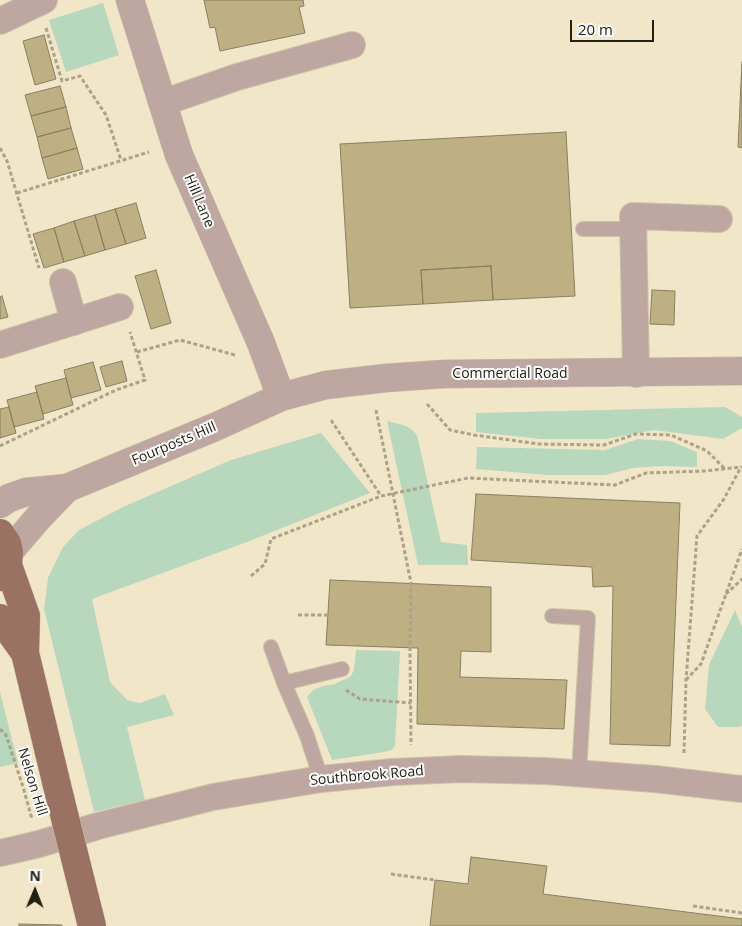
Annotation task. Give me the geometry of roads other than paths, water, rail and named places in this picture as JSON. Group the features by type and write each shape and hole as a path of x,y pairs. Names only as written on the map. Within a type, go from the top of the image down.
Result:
{"main road":[{"path":"4,557 26,616 25,653 92,926"},
{"path":"0,618 25,653"}],"street":[{"name":"Hill Lane","path":"130,0 179,155 261,343 281,397"},
{"path":"0,21 41,1"},
{"path":"162,103 237,77 352,45"},
{"path":"636,374 633,216 719,219"},
{"path":"63,282 74,322"},
{"path":"0,345 120,307"},
{"name":"Commercial Road","path":"281,397 326,385 444,374 636,374 742,371"},
{"name":"Fourposts Hill","path":"0,504 9,498 26,492 67,488 215,427 281,397"},
{"name":"Fourposts Hill","path":"4,557 67,488"},
{"name":"Southbrook Road","path":"0,853 213,797 320,779 412,771 461,769 580,773 742,789"}],"lane":[{"path":"583,229 633,229"},
{"path":"552,616 588,618 580,773"},
{"path":"271,647 307,736 320,779"},
{"path":"284,683 338,670"}]}
